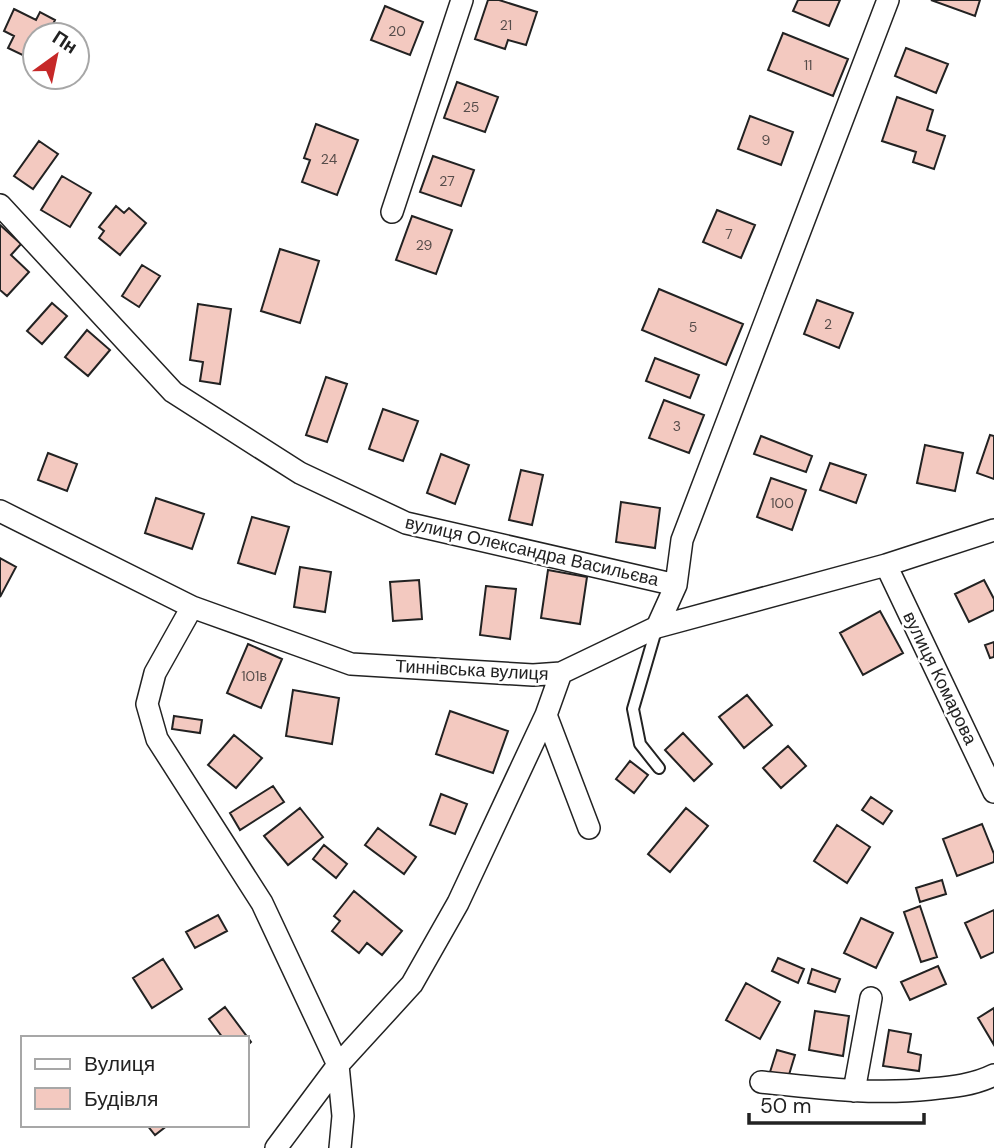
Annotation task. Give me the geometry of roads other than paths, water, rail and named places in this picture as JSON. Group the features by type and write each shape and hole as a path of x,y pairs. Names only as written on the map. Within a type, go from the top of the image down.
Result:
{"street":[{"path":"392,212 462,0"},
{"name":"вулиця Олександра Васильєва","path":"657,627 676,586 682,540 888,0"},
{"name":"вулиця Олександра Васильєва","path":"0,205 173,393 300,473 406,523 676,586"},
{"name":"Тиннівська вулиця","path":"0,511 192,607 351,664 533,675 561,673 657,627 886,565 994,530"},
{"name":"вулиця Комарова","path":"886,565 992,783"},
{"path":"192,607 155,673 147,704 158,739 262,902 338,1065 343,1116 340,1148"},
{"path":"276,1148 338,1065 412,985 458,903 546,715 561,673"},
{"path":"546,715 589,828"},
{"path":"854,1091 871,998"},
{"path":"761,1082 894,1093 962,1086 994,1075"}],"lane":[{"path":"657,627 632,709 640,744 659,768"}]}
